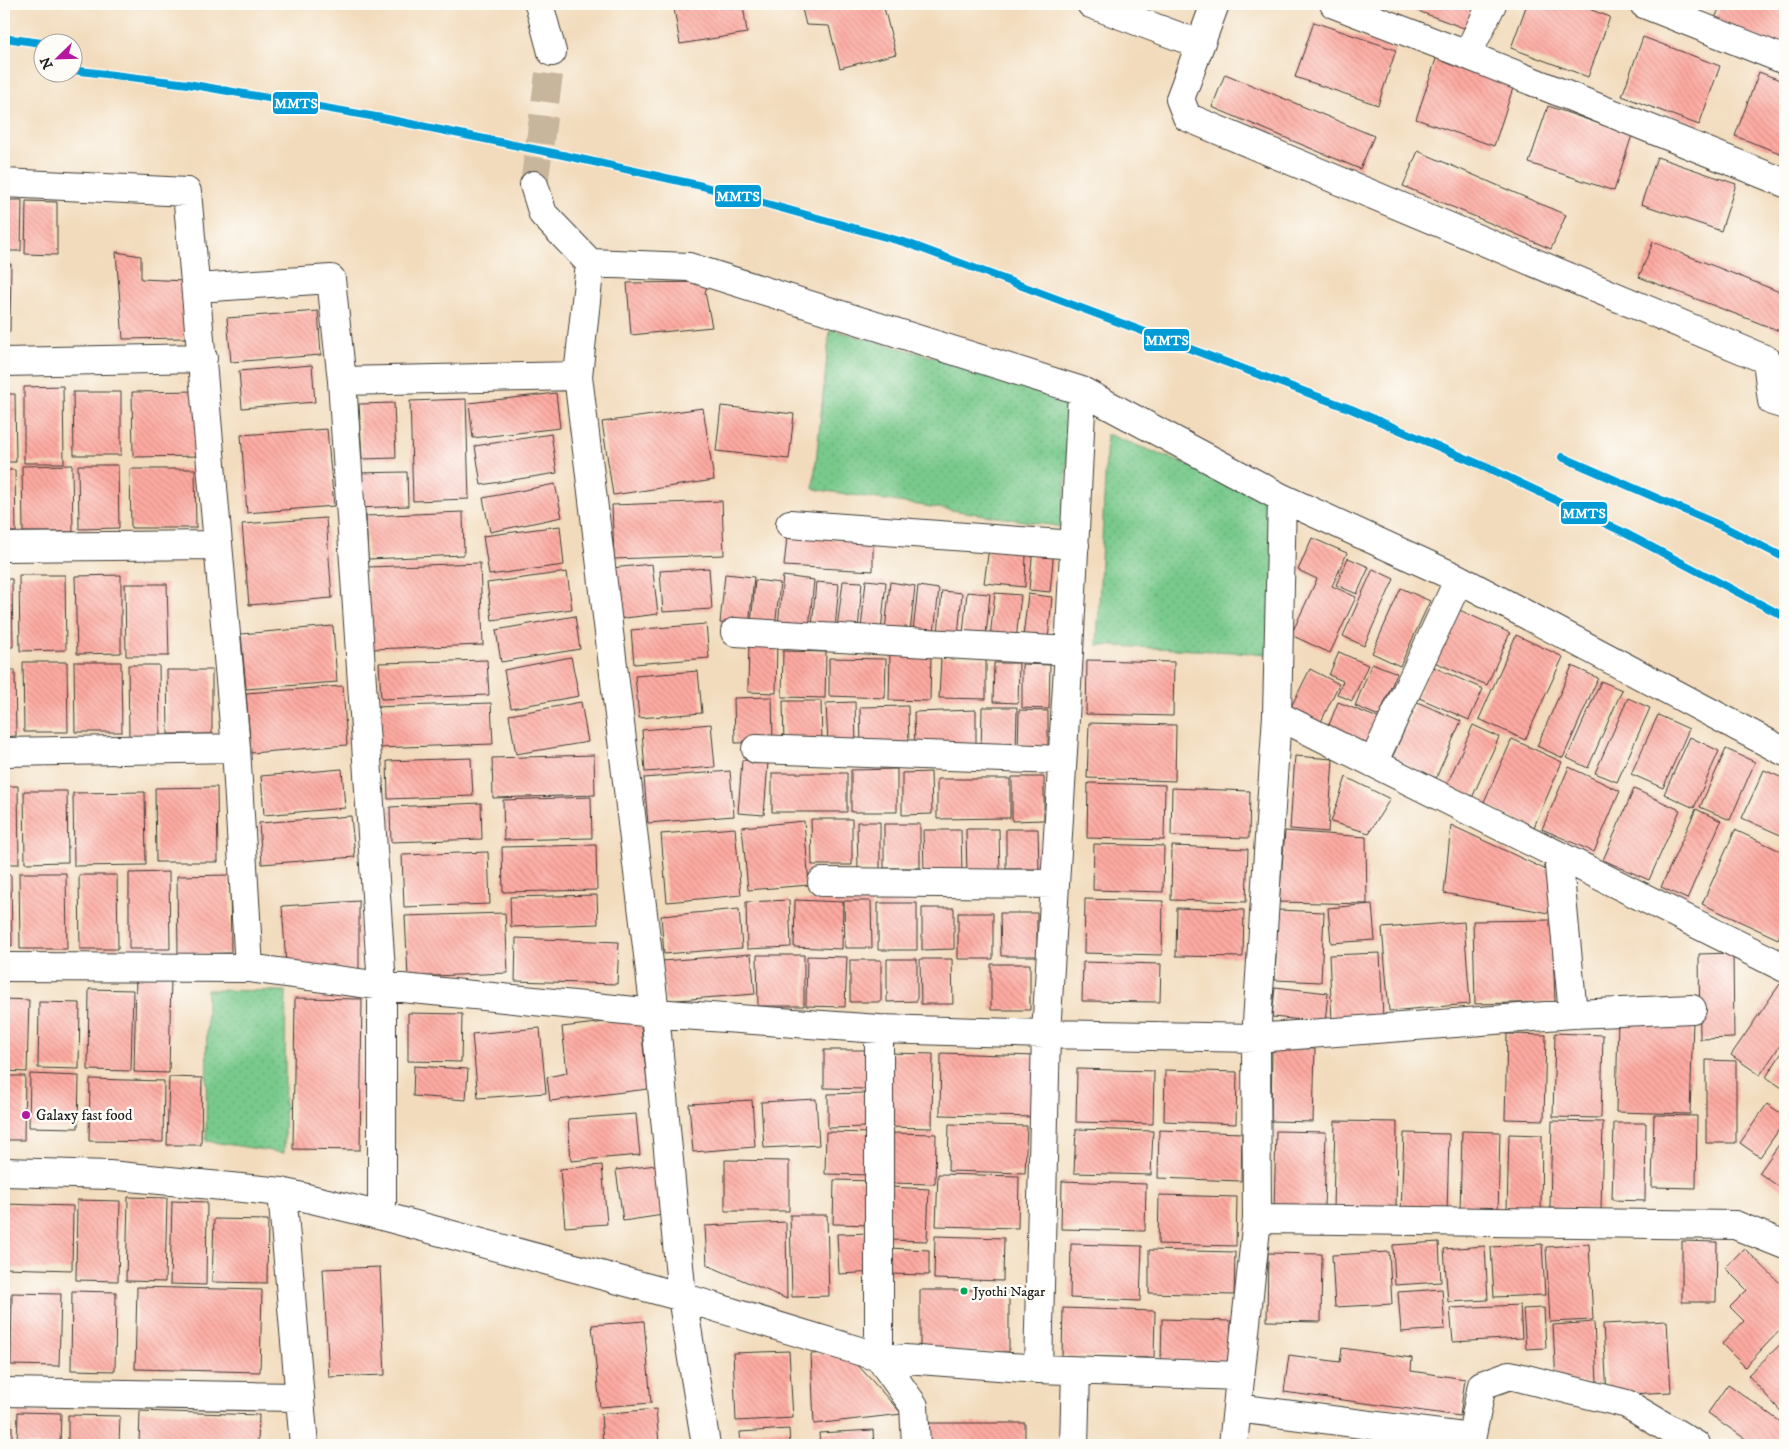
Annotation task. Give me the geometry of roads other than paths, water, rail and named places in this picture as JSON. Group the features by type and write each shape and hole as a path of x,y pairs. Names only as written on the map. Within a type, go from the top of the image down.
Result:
{"street":[{"path":"539,4 552,52"},
{"path":"1091,4 1199,44"},
{"path":"1215,4 1180,99 1187,117 1767,360 1772,401 1785,406"},
{"path":"1334,4 1467,54 1785,183"},
{"path":"1467,54 1492,4"},
{"path":"1644,4 1785,60"},
{"path":"4,183 187,192 197,288 236,748 249,968"},
{"path":"534,185 543,214 590,263 689,267 1082,391 1282,498 1459,579 1785,752"},
{"path":"590,263 578,376 655,1013 682,1297 706,1445"},
{"path":"197,288 331,279 342,381 382,986 382,1216"},
{"path":"4,362 203,358"},
{"path":"342,381 578,376"},
{"path":"1038,1369 1046,1034 1075,545 1082,391"},
{"path":"1233,1445 1257,1219 1256,1038 1277,715 1282,498"},
{"path":"790,524 1075,545"},
{"path":"4,547 218,545"},
{"path":"1373,763 1459,579"},
{"path":"735,632 1069,651"},
{"path":"1277,715 1785,968"},
{"path":"4,752 236,748"},
{"path":"756,749 1062,760"},
{"path":"1558,855 1573,1014"},
{"path":"822,882 1055,884"},
{"path":"4,967 249,968 382,986 655,1013 879,1030 1256,1038 1573,1014 1692,1009"},
{"path":"879,1030 879,1357 914,1406 916,1445"},
{"path":"4,1172 110,1175 282,1192 382,1216 682,1297 879,1357 1076,1371 1240,1376"},
{"path":"282,1192 304,1445"},
{"path":"1257,1219 1735,1225 1785,1245"},
{"path":"1074,1445 1076,1371"},
{"path":"1237,1408 1471,1442 1482,1385 1510,1375 1627,1404 1696,1445"},
{"path":"4,1392 299,1396"}],"tunnel":[{"path":"534,185 552,52"}],"place":[{"name":"Galaxy fast food","path":"26,1115"},
{"name":"Jyothi Nagar","path":"964,1291"}]}
